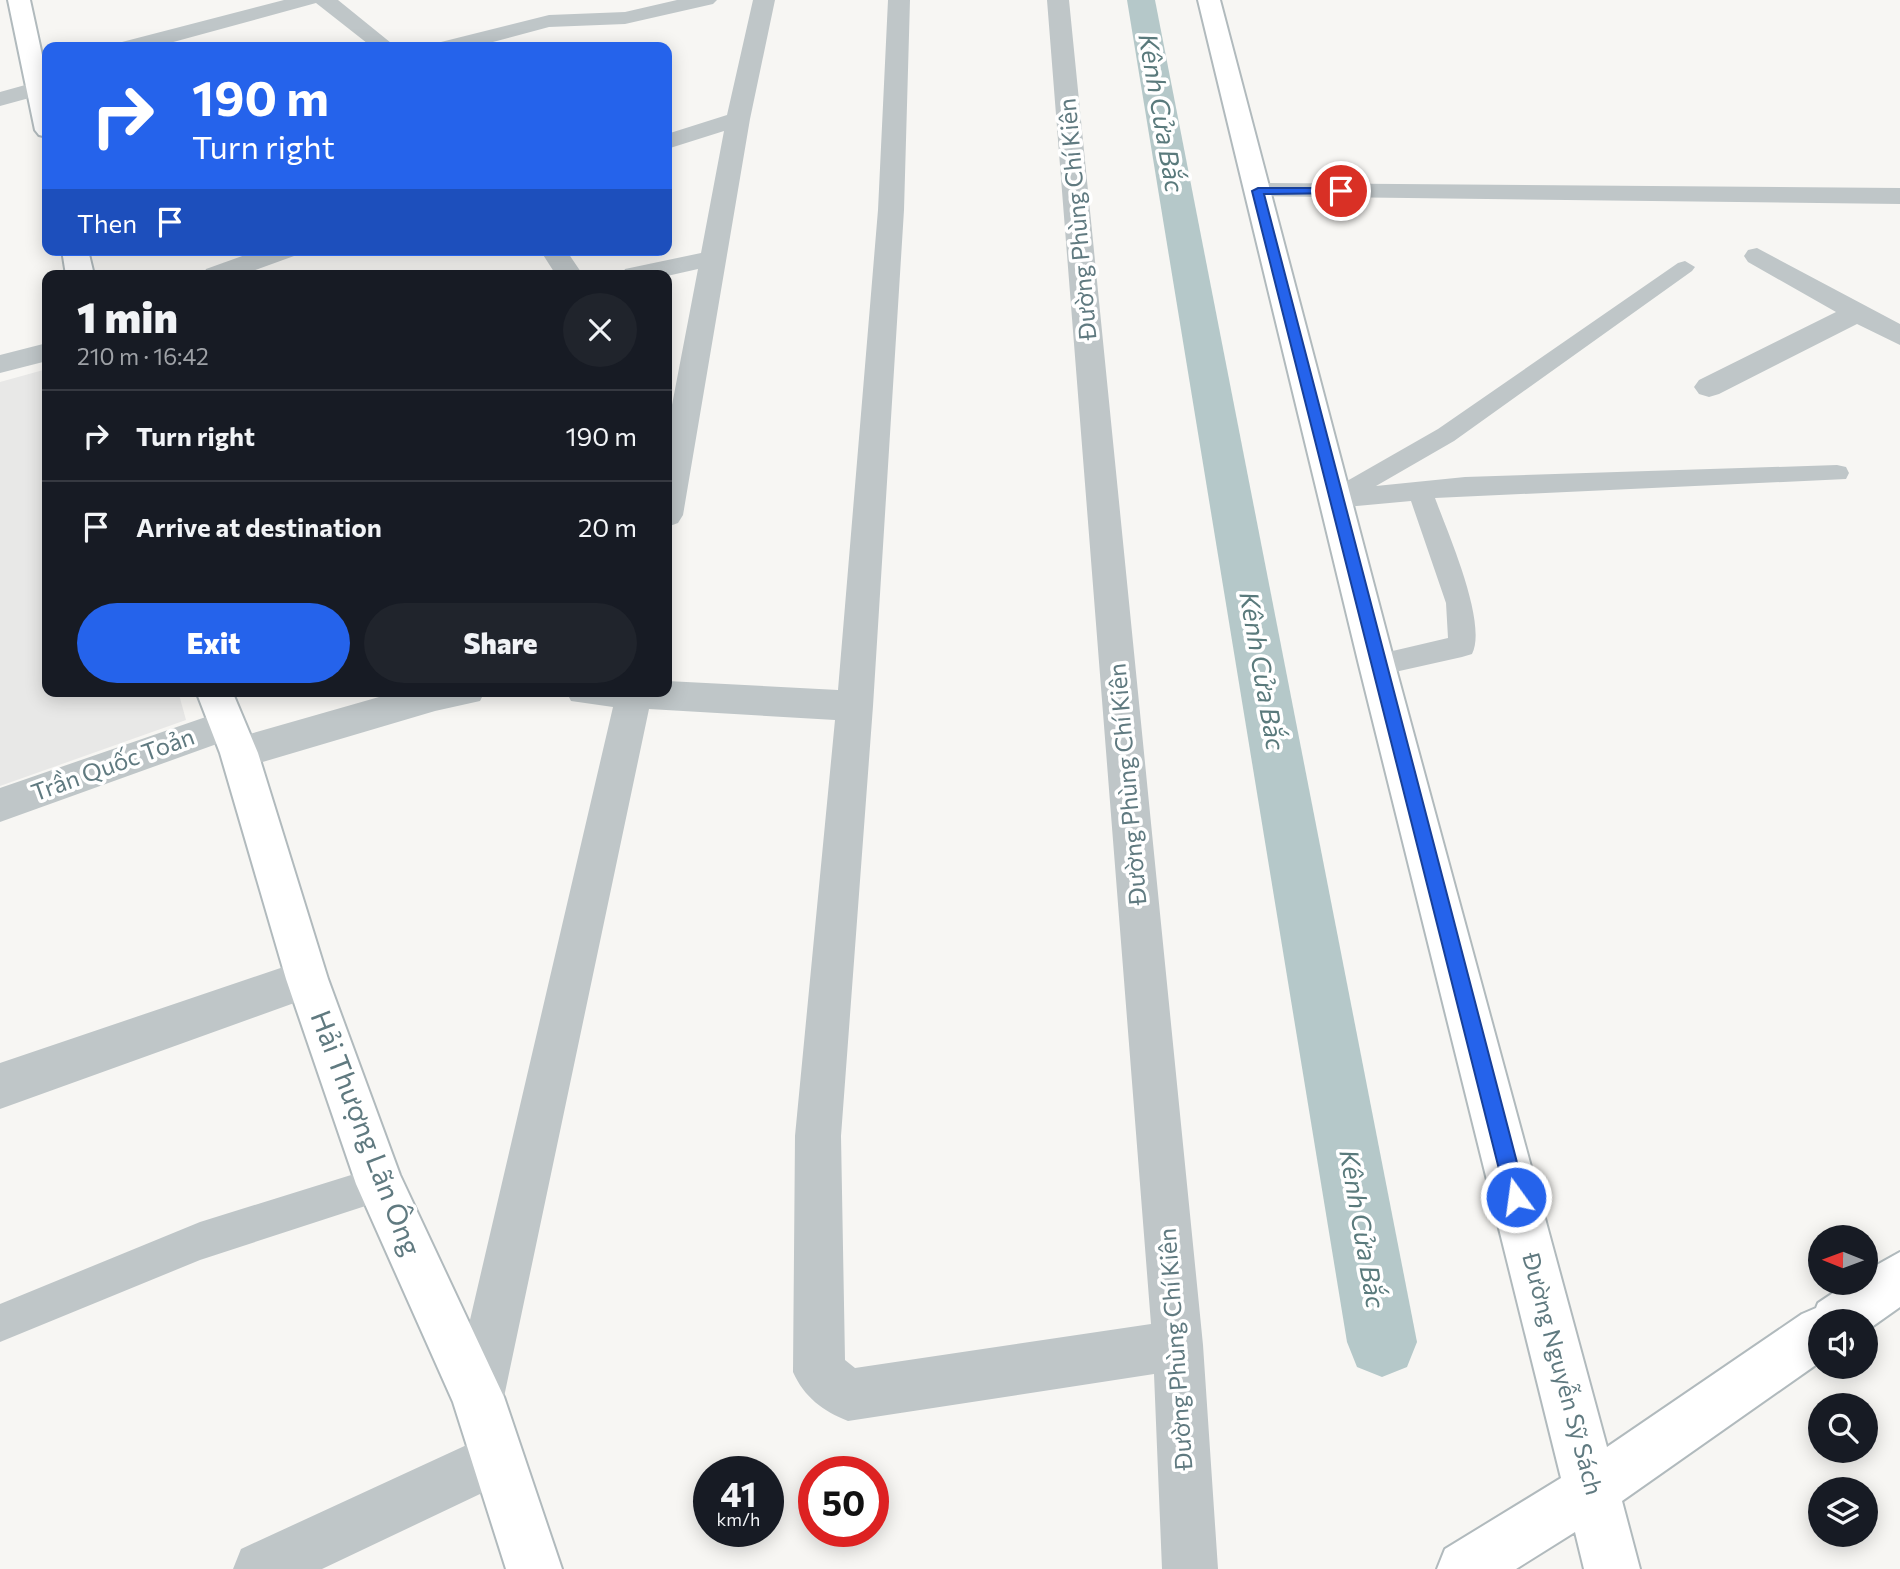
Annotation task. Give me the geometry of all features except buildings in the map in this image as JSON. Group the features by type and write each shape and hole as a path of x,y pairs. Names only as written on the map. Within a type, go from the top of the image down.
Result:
{"main road":[{"path":"19,0 42,97"},
{"name":"Đường Nguyễn Sỹ Sách","path":"1209,0 1377,665 1612,1569"},
{"name":"Hải Thượng Lãn Ông","path":"226,723 307,979 380,1184 478,1398 534,1569"},
{"path":"1853,1309 1900,1277"},
{"path":"1465,1569 1592,1489 1808,1340"}],"street":[{"path":"149,42 308,0"},
{"path":"325,0 379,42"},
{"path":"468,42 549,21 625,18 706,0"},
{"path":"672,487 738,119 764,0"},
{"path":"899,0 891,210 855,706 818,1136 819,1373 848,1395 1178,1345"},
{"name":"Đường Phùng Chí Kiên","path":"1058,0 1178,1345 1190,1569"},
{"path":"0,99 39,77"},
{"path":"672,140 738,119"},
{"path":"1258,191 1900,196"},
{"path":"230,270 268,256"},
{"path":"1757,256 1900,335"},
{"path":"658,270 713,258"},
{"path":"1709,387 1858,312"},
{"path":"0,364 42,353"},
{"path":"672,370 694,363"},
{"path":"672,695 855,706"},
{"name":"Trần Quốc Toản","path":"0,805 226,723 427,697"},
{"path":"478,1398 634,697"},
{"path":"0,1086 307,979"},
{"path":"261,1569 497,1458"}],"lane":[{"path":"1335,499 1446,435 1685,267"},
{"path":"1335,499 1465,486 1837,473"},
{"path":"1377,665 1462,646 1459,603 1420,491"},
{"path":"0,1323 200,1241 380,1184"}],"shaded area":[{"path":"42,370 42,697 180,697 186,720 0,786 0,382"}],"waterway":[{"name":"Kênh Cửa Bắc","path":"1141,0 1382,1342"}],"route":[{"path":"1341,191 1258,191 1377,665 1516,1197"}]}
